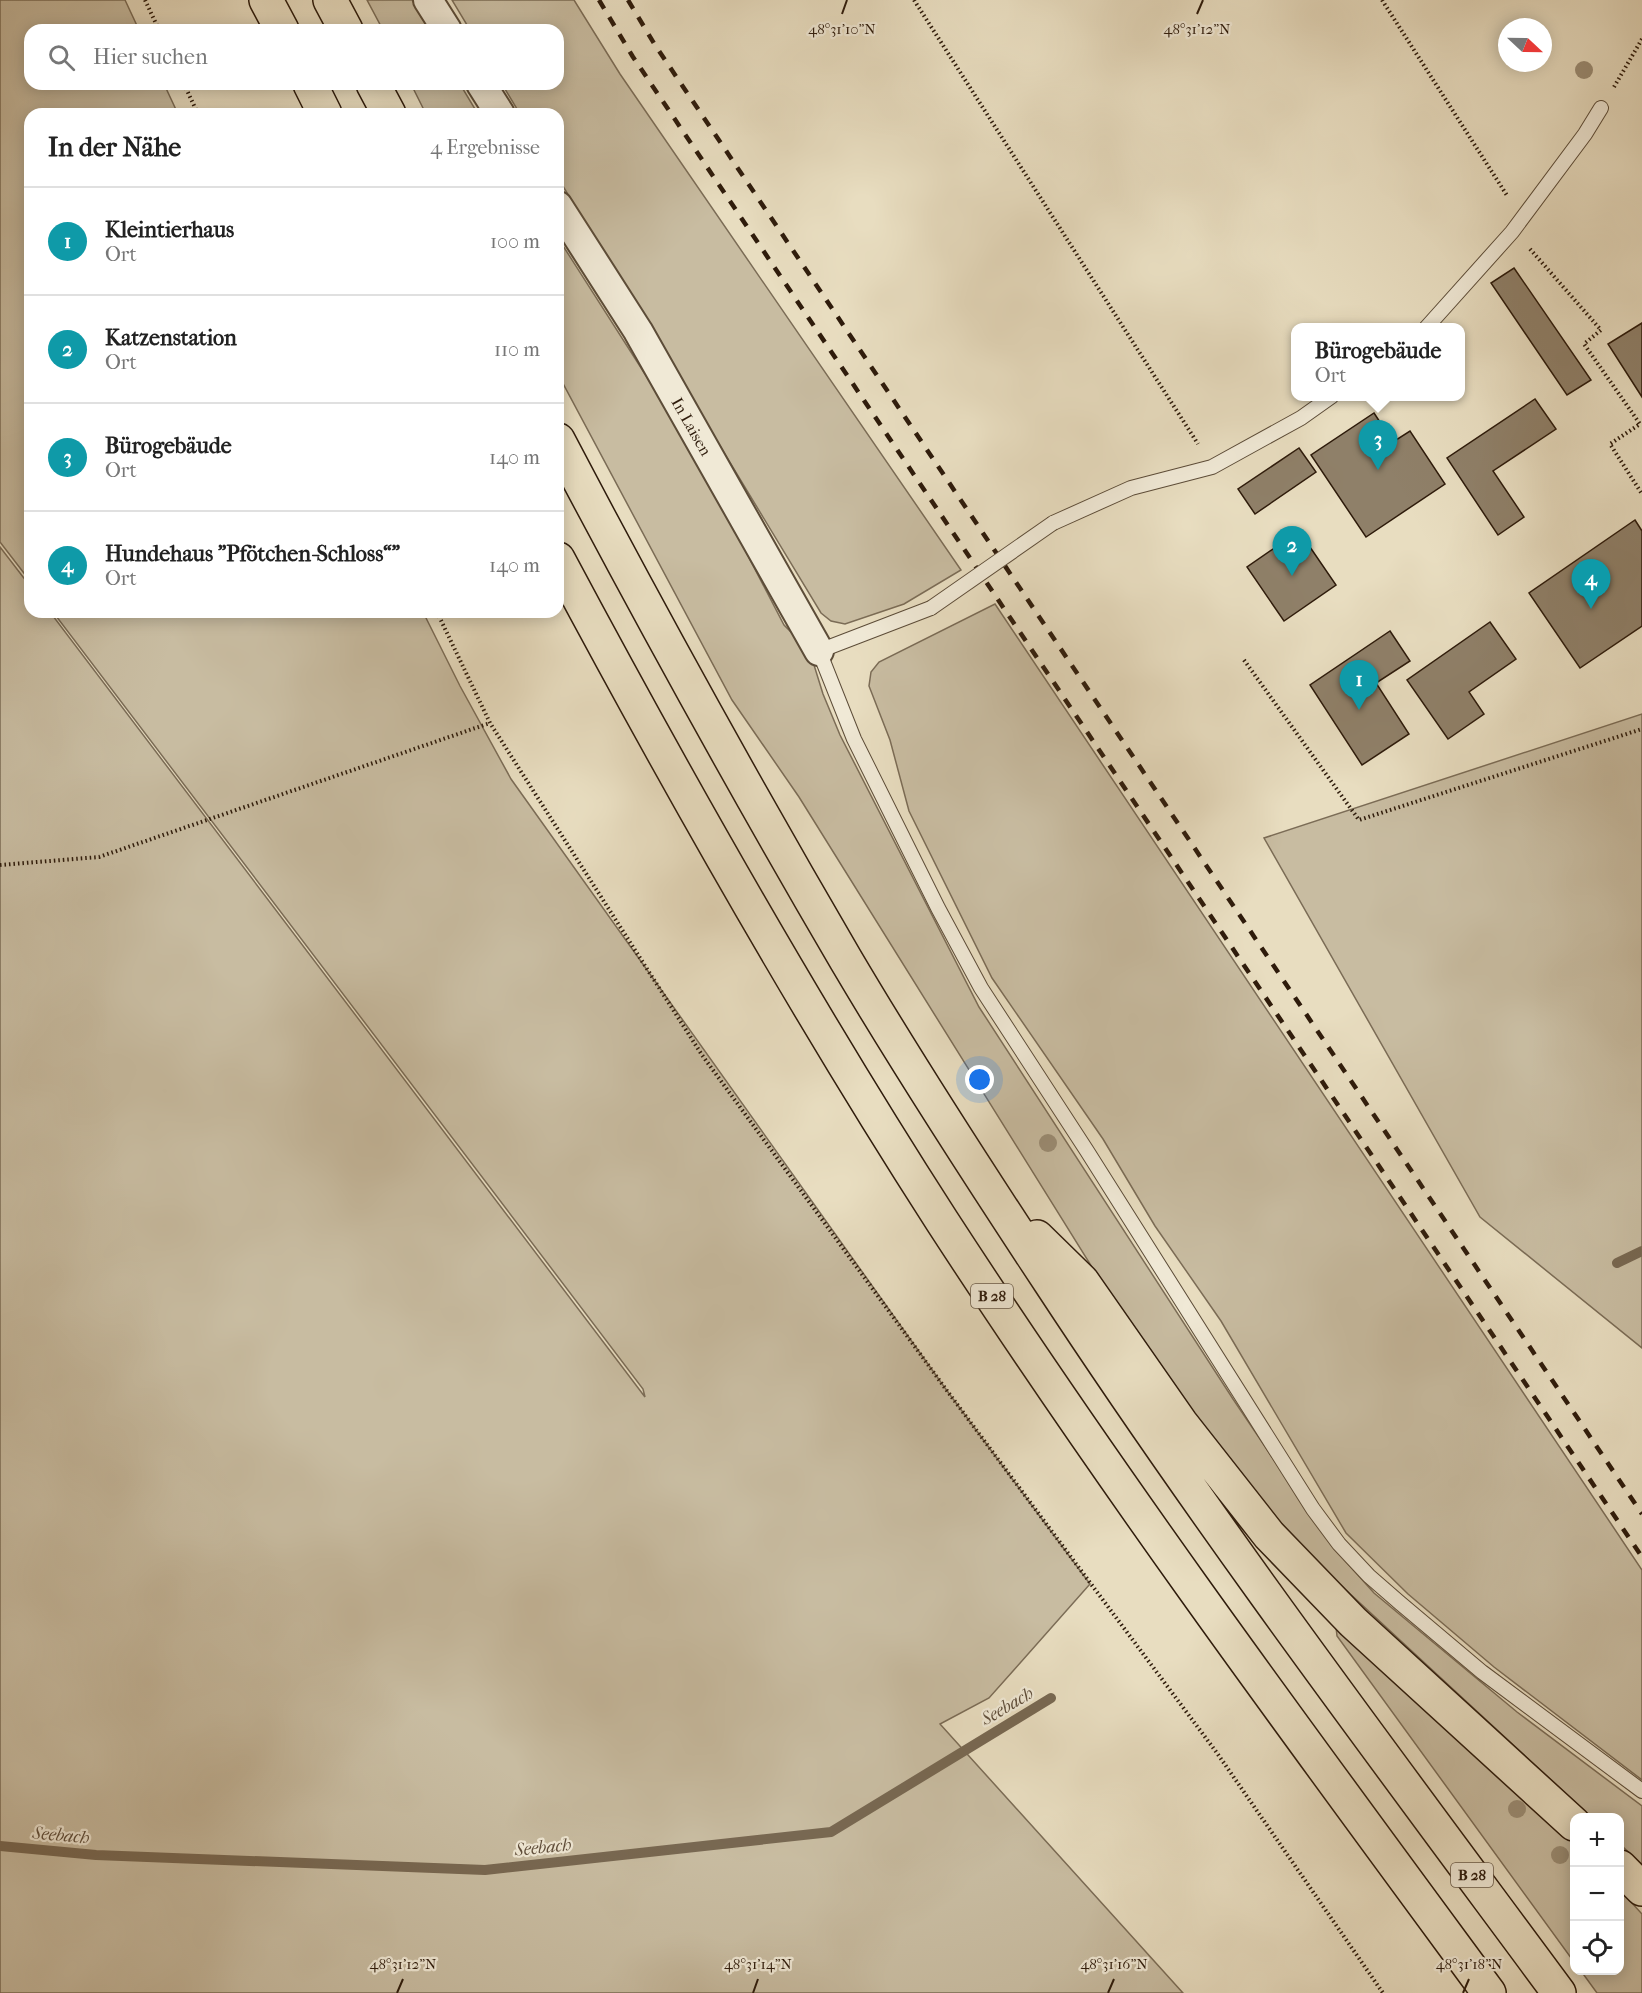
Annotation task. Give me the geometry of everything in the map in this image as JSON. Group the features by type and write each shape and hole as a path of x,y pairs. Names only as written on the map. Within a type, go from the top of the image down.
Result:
{"highway":[{"path":"266,0 279,24"},
{"path":"330,0 343,24"},
{"path":"313,90 322,108"},
{"path":"376,90 385,108"},
{"name":"B 28","path":"564,451 665,640 836,942 990,1190 1106,1366 1215,1522 1384,1758 1558,1993"},
{"name":"B 28","path":"564,571 646,725 740,890 942,1220 1106,1464 1259,1682 1489,1993"},
{"path":"990,1190 1082,1281 1181,1423 1269,1535 1353,1622 1570,1819"},
{"path":"1624,1872 1642,1889"}],"street":[{"path":"428,0 443,24"},
{"path":"485,90 496,108"},
{"name":"In Laisen","path":"564,215 638,331 819,651"}],"lane":[{"path":"1430,323 1512,232 1585,134 1601,108"},
{"path":"1325,401 1301,418 1212,467 1131,488 1053,523 932,608 819,651 854,739 938,908 981,988 1313,1509 1369,1576 1400,1603 1482,1672 1642,1791"}],"path":[{"path":"145,0 156,24"},
{"path":"914,0 1212,467"},
{"path":"1382,0 1522,219"},
{"path":"1601,108 1642,39"},
{"path":"187,90 195,108"},
{"path":"1512,232 1541,260 1601,330 1584,344 1640,424 1610,444 1642,494"},
{"path":"439,618 490,723 702,1054 952,1397 1217,1752 1383,1993"},
{"path":"1244,660 1359,820 1642,729"},
{"path":"0,865 99,857 490,723"}],"shaded area":[{"path":"0,0 125,0 136,24 24,24 24,90 167,90 175,108 24,108 24,573 0,542"},
{"path":"367,0 412,0 426,24 380,24"},
{"path":"452,0 574,0 620,74 961,570 904,604 845,624 831,621 821,613 564,188 564,108 516,108 506,90 564,90 564,24 466,24"},
{"path":"414,90 464,90 474,108 423,108"},
{"path":"564,247 691,446 784,625 805,646 840,735 979,1007 1233,1399 1332,1546 1374,1593 1517,1712 1642,1806 1642,1865 1624,1848 1624,1813 1587,1813 1307,1554 1215,1444 1105,1288 799,797 732,700 564,386"},
{"path":"0,547 24,578 24,618 55,618 645,1397 643,1389 58,618 426,618 511,779 945,1388 1090,1584 989,1698 940,1724 1183,1993 0,1993"},
{"path":"995,604 1642,1570 1642,1780 1494,1667 1408,1594 1346,1533 1221,1321 1155,1226 1103,1139 992,978 909,811 890,740 869,686 871,672 879,662"},
{"path":"1642,714 1642,1348 1480,1217 1264,838"},
{"path":"1336,1627 1541,1809 1570,1839 1570,1956 1337,1636"},
{"path":"1624,1894 1642,1914 1642,1993 1597,1993 1584,1975 1624,1975"}],"building":[{"path":"1514,268 1591,380 1567,395 1491,283"},
{"path":"1642,323 1642,397 1608,344"},
{"path":"1535,399 1556,429 1493,471 1524,517 1498,535 1447,458"},
{"path":"1374,413 1393,442 1410,431 1445,484 1366,537 1311,455"},
{"path":"1299,448 1316,472 1255,514 1238,489"},
{"path":"1635,520 1642,531 1642,626 1580,668 1529,593"},
{"path":"1299,531 1336,585 1284,621 1247,567"},
{"path":"1490,622 1516,659 1469,692 1484,714 1448,739 1407,680"},
{"path":"1390,631 1410,661 1376,683 1409,734 1362,765 1310,685"}],"waterway":[{"name":"Seebach","path":"1617,1263 1642,1251"},
{"name":"Seebach","path":"0,1846 96,1855 485,1870 831,1832 1051,1698"}],"railway":[{"path":"599,0 633,57 1642,1557"},
{"path":"628,0 655,45 1642,1514"}],"place":[{"name":"Bürogebäude","path":"1378,470"},
{"name":"Katzenstation","path":"1292,576"},
{"name":"Hundehaus \"Pfötchen-Schloss“\"","path":"1591,609"},
{"name":"Kleintierhaus","path":"1359,710"}]}
